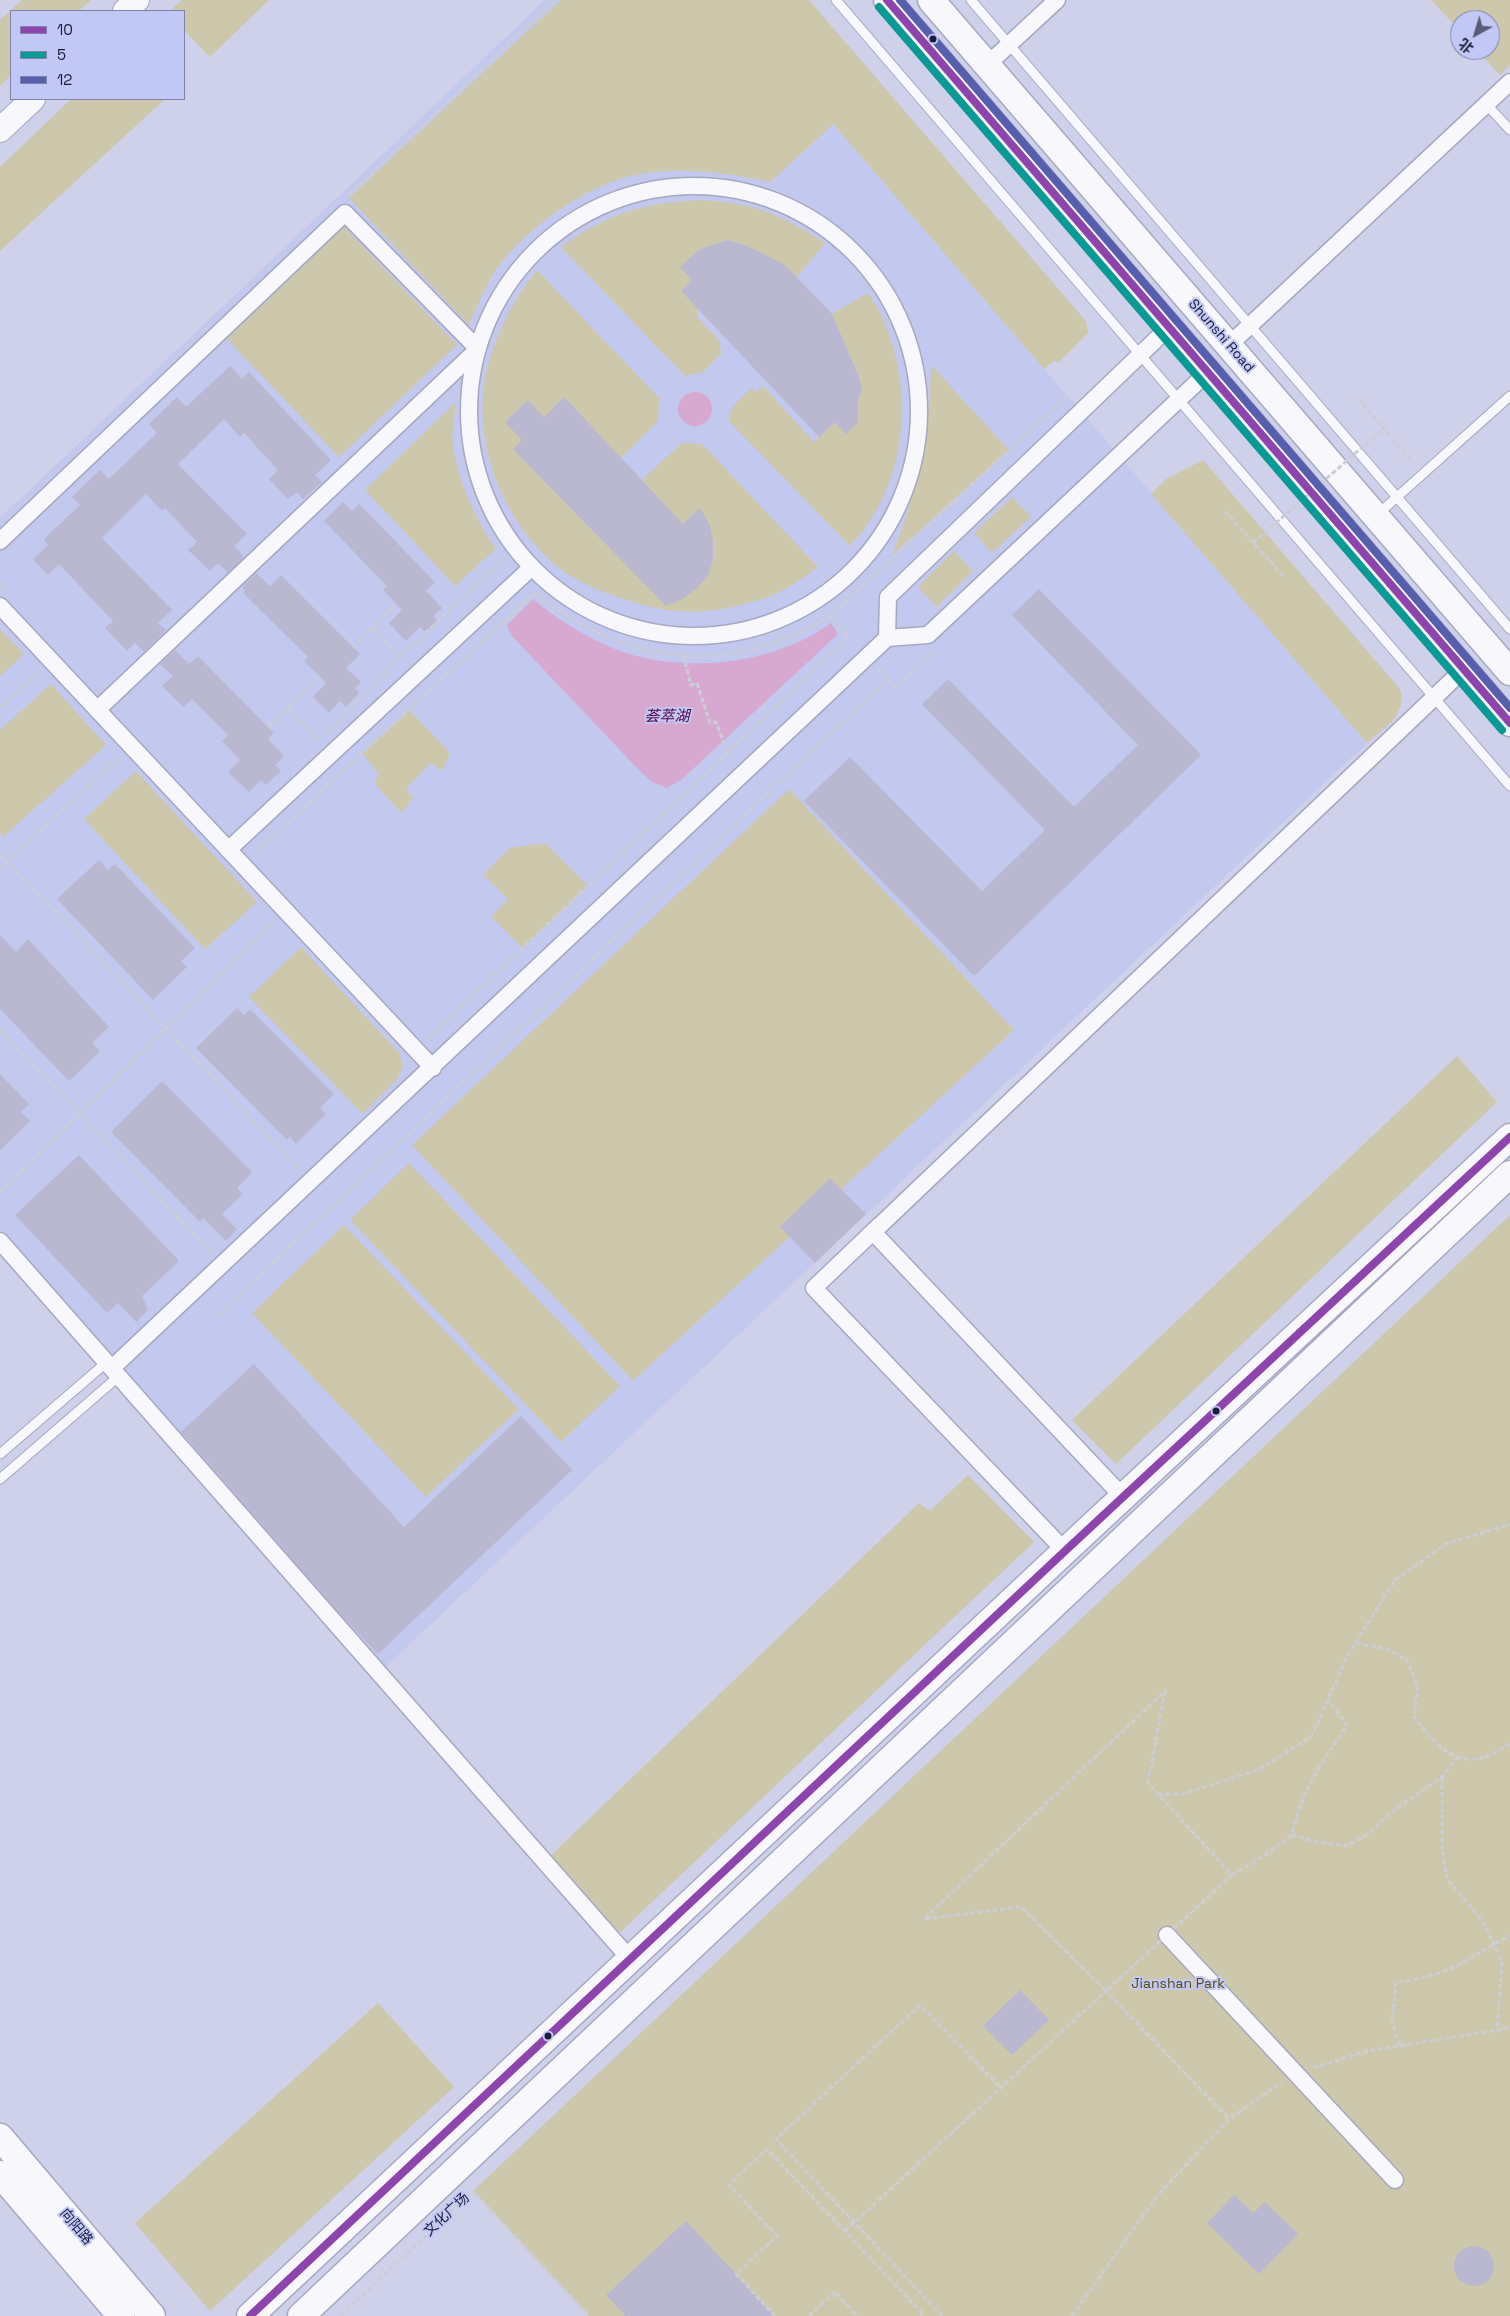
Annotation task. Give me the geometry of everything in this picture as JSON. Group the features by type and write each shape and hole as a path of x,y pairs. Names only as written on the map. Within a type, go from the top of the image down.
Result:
{"main road":[{"path":"126,10 137,0"},
{"path":"887,0 1510,723"},
{"name":"Shunshi Road","path":"932,0 1510,672"},
{"path":"0,130 32,100"},
{"path":"250,2316 1065,1551 1510,1137"},
{"path":"301,2316 1510,1174"},
{"name":"向阳路","path":"0,2137 152,2316"},
{"name":"向阳路","path":"0,2174 121,2316"}],"street":[{"path":"987,65 1057,0"},
{"path":"1229,345 1510,82"},
{"path":"701,185 752,193 800,212 843,242 878,280 903,326 917,376 919,427 910,478 889,525 858,567 818,600 803,608 772,623 721,635 670,635 619,623 572,600 532,568 504,532 484,492 472,450 468,405 474,360 491,311 518,268 555,232 600,205 649,189 701,185"},
{"path":"0,541 345,213 478,350"},
{"path":"887,638 888,597 1169,327"},
{"path":"97,710 478,350"},
{"path":"113,1369 887,638 928,635 1208,372"},
{"path":"228,850 532,568"},
{"path":"0,606 432,1068"},
{"path":"1065,1551 814,1288 1464,669"},
{"path":"882,1223 873,1232 1123,1497"},
{"path":"0,1241 630,1959"},
{"path":"1167,1935 1395,2180"}],"lane":[{"path":"836,0 1510,786"},
{"path":"971,0 1510,629"},
{"path":"1486,104 1510,130"},
{"path":"1376,516 1510,396"},
{"path":"0,1454 113,1369"},
{"path":"0,1478 113,1369"}],"path":[{"path":"254,854 534,593 557,610 591,629 643,651 682,655 736,653 804,631 830,616 1067,396"},
{"path":"1358,398 1410,460"},
{"path":"1253,543 1383,429"},
{"path":"1225,511 1283,576"},
{"path":"311,747 401,656 504,559"},
{"path":"353,647 396,604"},
{"path":"427,1040 849,637 830,616"},
{"path":"372,628 401,656"},
{"path":"682,655 691,685 697,683 710,724 716,722 728,753"},
{"path":"0,708 42,669"},
{"path":"268,727 320,677"},
{"path":"217,1316 888,679"},
{"path":"288,708 318,740"},
{"path":"0,869 131,746"},
{"path":"0,854 311,1182"},
{"path":"0,1193 276,920"},
{"path":"0,1030 223,1265"},
{"path":"1157,1794 1183,1794 1260,1769 1312,1736 1345,1660 1396,1580 1446,1544 1510,1524"},
{"path":"1356,1643 1387,1649 1407,1660 1418,1686 1414,1717 1434,1743 1457,1758 1484,1757 1510,1744"},
{"path":"1229,2119 1021,1907 924,1919 1165,1691 1148,1783 1232,1875"},
{"path":"844,2231 1002,2089 1232,1875 1268,1853 1292,1835 1297,1811 1315,1772 1347,1725 1328,1699"},
{"path":"1292,1835 1316,1842 1347,1846 1371,1832 1390,1813 1442,1777 1457,1758"},
{"path":"1442,1777 1442,1848 1447,1879 1480,1918 1494,1943 1502,1963 1497,2030"},
{"path":"1400,2046 1392,2022 1396,1982 1418,1980 1461,1964 1494,1943 1510,1936"},
{"path":"942,2316 776,2139 920,2005 1002,2089"},
{"path":"1072,2316 1157,2196 1229,2119 1296,2073 1368,2051 1510,2028"},
{"path":"775,2316 736,2274 777,2236 729,2185 768,2149 923,2314 921,2316"},
{"name":"文化广场","path":"340,2316 472,2191 589,2316"},
{"path":"809,2316 835,2292 857,2316"}],"shaded area":[{"path":"545,0 726,0 1367,743 379,1673 0,1239 0,518"}],"green space":[{"path":"22,0 91,0 80,10 11,10"},
{"path":"182,0 269,0 210,57 185,31 185,10 171,10"},
{"path":"561,0 809,0 1086,321 1088,333 1058,363 1054,361 1044,369 833,124 771,182 713,172 668,171 632,176 610,182 589,192 549,217 514,248 491,278 469,325 349,198"},
{"path":"1431,0 1510,0 1510,65 1500,75 1486,60 1500,60 1500,10 1450,10 1450,20"},
{"path":"10,11 10,76 0,86 0,20"},
{"path":"70,100 164,100 0,251 0,167"},
{"path":"701,200 752,207 795,224 825,243 797,277 785,265 747,246 728,240 700,249 680,267 692,280 698,308 697,317 720,341 721,354 703,372 685,376 561,247 578,235 627,212 661,204"},
{"path":"344,227 457,345 339,457 227,339"},
{"path":"537,270 659,398 658,421 621,458 642,480 682,443 702,444 818,567 791,586 760,600 717,610 674,611 645,606 587,585 568,574 534,544 508,507 498,486 486,442 483,420 483,397 485,380 494,346 517,298"},
{"path":"868,293 884,322 895,355 901,389 901,423 897,457 886,490 871,520 850,546 728,420 734,405 752,388 756,392 763,386 814,442 835,422 846,433 858,422 857,403 862,389 858,374 832,314"},
{"path":"931,365 1009,450 892,555 909,509 925,438"},
{"path":"456,402 453,429 455,459 468,499 496,549 455,586 365,490"},
{"path":"1203,460 1400,689 1402,698 1398,714 1367,743 1151,494 1166,479"},
{"path":"1012,497 1031,517 992,553 974,533"},
{"path":"954,551 973,571 937,607 918,587"},
{"path":"0,629 24,654 0,676"},
{"path":"51,684 106,745 3,837 0,833 0,730"},
{"path":"409,710 450,753 442,771 430,763 406,789 413,798 401,813 375,784 379,774 362,753"},
{"path":"136,771 257,902 205,949 84,819"},
{"path":"789,789 1014,1030 633,1381 412,1145"},
{"path":"545,843 588,886 523,948 491,917 508,899 483,875 510,848"},
{"path":"301,947 399,1053 403,1065 398,1078 363,1114 249,997"},
{"path":"1457,1056 1497,1102 1116,1464 1072,1420"},
{"path":"409,1163 620,1386 561,1442 350,1220"},
{"name":"Jianshan Park","path":"1510,1215 1510,2316 589,2316 473,2191"},
{"path":"344,1225 519,1409 426,1497 252,1313"},
{"path":"968,1475 1034,1542 615,1937 547,1859 919,1503 930,1511"},
{"path":"378,2003 454,2087 210,2311 135,2223"}],"water":[{"path":"695,392 702,393 707,397 711,402 711,416 707,421 702,425 695,426 688,425 683,421 679,416 678,409 679,402 683,397 688,393"},
{"name":"荟萃湖","path":"533,599 566,624 603,644 629,654 654,660 680,663 734,661 760,655 809,637 831,623 838,634 681,780 667,788 652,782 637,768 511,635 507,625"}],"building":[{"path":"728,240 747,246 785,265 832,314 858,374 862,389 857,403 858,422 846,434 835,422 819,437 681,291 692,280 680,267 700,249"},
{"path":"230,366 242,379 249,372 331,460 315,475 322,482 303,499 297,492 288,499 269,479 278,470 244,433 240,437 224,419 178,464 247,534 234,546 243,556 242,559 228,573 218,563 210,571 188,550 197,542 165,508 162,511 146,494 102,538 172,610 158,623 166,630 144,652 135,643 127,651 105,628 113,621 59,564 48,575 33,559 48,545 44,539 80,505 72,497 100,470 109,479 157,433 149,424 177,397 186,407"},
{"path":"564,397 683,524 700,508 710,525 713,542 713,560 708,576 696,589 682,599 666,606 513,449 522,440 505,422 528,400 544,417"},
{"path":"343,502 352,511 359,504 435,582 426,591 442,608 433,616 437,621 426,632 420,627 406,641 389,623 402,610 383,590 387,586 324,521"},
{"path":"256,573 270,586 281,575 360,654 346,668 361,682 355,688 359,693 346,707 340,701 329,713 313,697 326,683 304,661 308,657 243,593 245,590 242,587"},
{"path":"1039,589 1201,755 974,976 804,801 850,757 982,891 1045,830 922,704 948,679 1074,807 1138,745 1012,615"},
{"path":"175,650 189,664 198,656 274,733 268,739 284,756 275,765 281,771 266,785 261,780 249,792 228,772 240,760 222,741 228,735 192,699 183,707 162,686 173,676 160,664"},
{"path":"99,860 108,870 115,864 195,948 181,961 187,967 153,1000 57,899"},
{"path":"0,935 16,952 28,939 109,1027 92,1043 100,1051 69,1081 0,1009"},
{"path":"237,1008 244,1015 250,1009 334,1094 320,1108 326,1114 296,1144 290,1137 287,1140 196,1048"},
{"path":"0,1074 29,1104 21,1112 30,1121 0,1150"},
{"path":"162,1081 252,1172 237,1188 243,1194 222,1214 237,1229 226,1241 203,1218 200,1222 111,1132"},
{"path":"79,1155 179,1261 142,1296 148,1310 136,1322 118,1303 107,1313 15,1215"},
{"path":"830,1178 866,1214 815,1263 780,1227"},
{"path":"254,1364 404,1527 521,1416 572,1470 378,1654 339,1613 181,1432"},
{"path":"1020,1990 1049,2020 1012,2055 983,2026"},
{"path":"1234,2195 1253,2213 1265,2202 1298,2234 1259,2274 1207,2223"},
{"path":"686,2221 775,2316 626,2316 606,2295"},
{"path":"1478,2246 1485,2249 1491,2255 1494,2266 1493,2274 1485,2283 1478,2286 1470,2286 1463,2283 1455,2274 1454,2262 1457,2255 1466,2247"}],"transit line":[{"name":"10","path":"887,0 1510,723"},
{"name":"12","path":"900,0 1510,708"},
{"name":"5","path":"879,7 1502,730"},
{"name":"10","path":"250,2316 1065,1551 1510,1137"}]}
